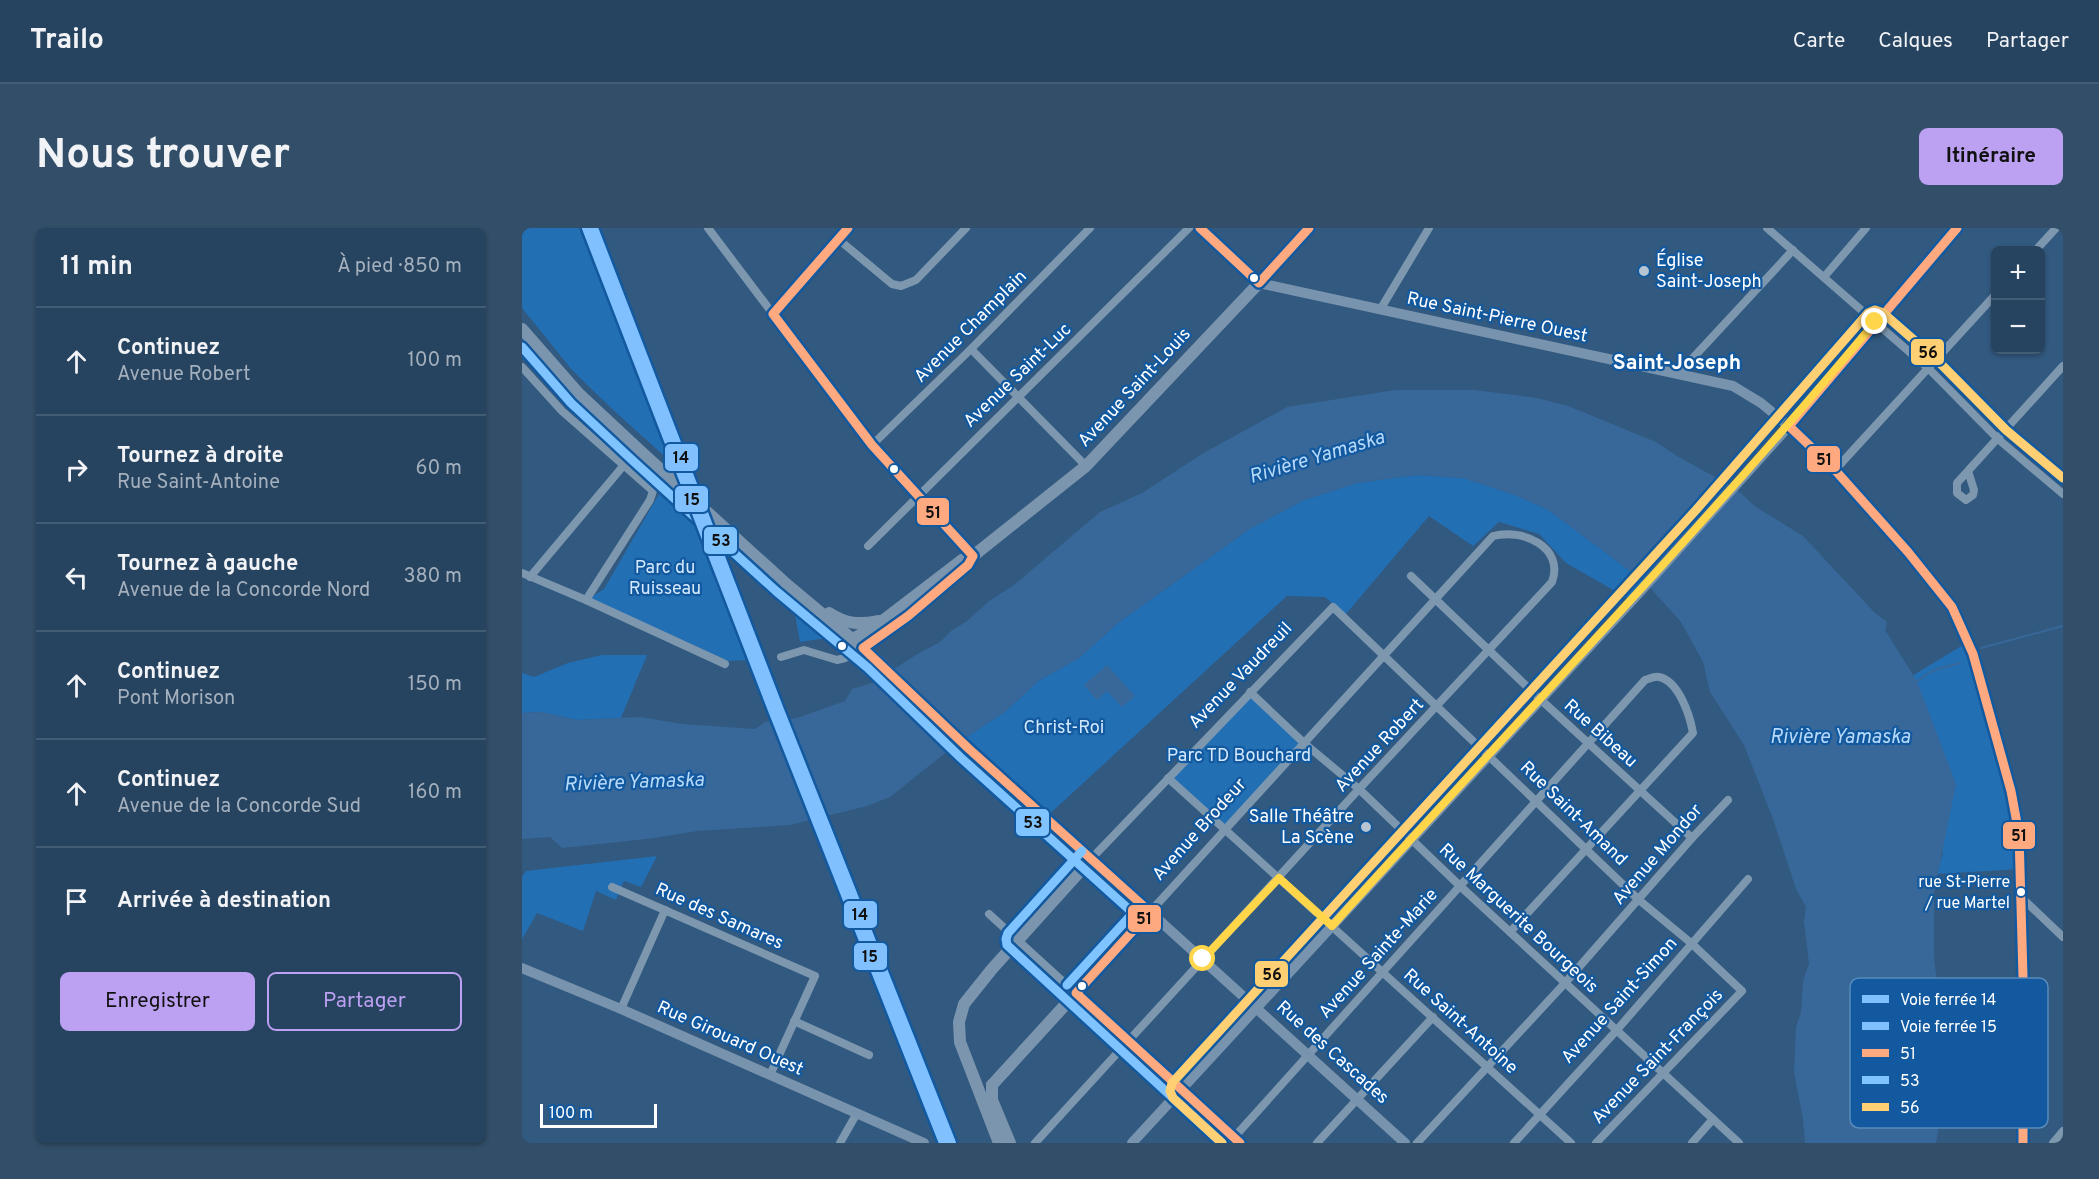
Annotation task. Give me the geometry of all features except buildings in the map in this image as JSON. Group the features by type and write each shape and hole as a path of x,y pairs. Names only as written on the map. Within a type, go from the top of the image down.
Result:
{"main road":[{"name":"Avenue Saint-Louis","path":"853,639 885,619 962,560 973,556 1086,466 1309,228"},
{"path":"522,329 579,394 784,582 842,621 865,623 885,619"},
{"name":"Avenue Saint-Louis","path":"863,648 908,616 968,565 973,556"},
{"name":"Rue des Cascades","path":"784,582 880,663 968,748 1150,912"},
{"name":"Avenue Vaudreuil","path":"999,1143 960,1042 959,1023 964,1004 1091,859"},
{"name":"Avenue Brodeur","path":"992,1085 1150,912"},
{"path":"976,1082 984,1086 992,1085 992,1100 1010,1143"}],"street":[{"path":"708,228 872,444 973,556"},
{"path":"772,314 848,228"},
{"path":"838,239 892,284 901,286 916,280 966,228"},
{"name":"Avenue Champlain","path":"872,444 972,349 1090,228"},
{"name":"Avenue Saint-Luc","path":"868,546 1189,228"},
{"path":"1200,228 1259,283"},
{"path":"1380,310 1429,228"},
{"path":"1767,228 1929,369 1998,439 2063,494"},
{"path":"1824,277 1866,228"},
{"path":"1132,1143 1637,595 1789,426 1957,228"},
{"path":"2040,246 2056,228"},
{"path":"1678,374 1793,250"},
{"name":"Rue Saint-Pierre Ouest","path":"1259,283 1733,386 1761,403 1789,426 1835,470 1908,552 1952,607 1973,654 2012,791 2019,834 2022,978"},
{"path":"1835,470 1991,299"},
{"path":"972,349 1086,466"},
{"path":"1968,471 2063,366"},
{"path":"522,367 562,411 653,491 650,500 586,600"},
{"path":"624,465 526,575 725,664"},
{"name":"Avenue Brodeur","path":"1150,912 1493,536 1503,533 1518,534 1537,542 1550,553 1555,561 1556,572 1552,582"},
{"name":"Rue Bibeau","path":"1411,576 1540,699 1692,838"},
{"name":"Avenue Robert","path":"1035,1143 1552,582"},
{"name":"Rue Saint-Amand","path":"1333,607 1639,900 1691,943 1742,991"},
{"name":"Avenue Vaudreuil","path":"1091,859 1333,607"},
{"name":"Avenue Saint-Louis","path":"781,657 804,650 837,660 863,648"},
{"name":"Avenue Sainte-Marie","path":"1234,1141 1308,1055 1645,680 1657,676 1666,680 1677,692 1689,714 1693,733 1640,791"},
{"name":"Rue Marguerite Bourgeois","path":"1250,692 1304,743 1359,789 1460,886 1739,1143"},
{"name":"Rue Saint-Antoine","path":"1168,778 1571,1143"},
{"path":"1510,932 1640,791"},
{"name":"Avenue Mondor","path":"1417,1143 1566,983 1728,800"},
{"name":"Avenue Saint-Simon","path":"1514,1143 1616,1031 1748,879"},
{"name":"Rue des Samares","path":"612,887 814,976 794,1021"},
{"path":"2022,898 2063,937"},
{"path":"621,1009 665,910"},
{"name":"Rue des Cascades","path":"1150,912 1405,1143"},
{"path":"989,914 1182,1090 1234,1141"},
{"name":"Rue Girouard Ouest","path":"522,968 621,1009 924,1143"},
{"name":"Avenue Saint-François","path":"1596,1143 1742,991"},
{"path":"1317,1143 1433,1017"},
{"path":"770,1075 794,1021 869,1055"},
{"path":"840,1143 857,1113"},
{"path":"1692,1143 1713,1119"},
{"name":"Rue Saint-Pierre Ouest","path":"2023,1128 2023,1143"},
{"path":"2053,1143 2063,1131"}],"green space":[{"path":"522,228 579,228 671,462 572,370 522,308"},
{"name":"Christ-Roi","path":"1416,475 1463,478 1515,495 1547,509 1645,582 1629,599 1566,563 1539,534 1499,522 1473,546 1429,516 1345,615 1325,597 1287,596 1044,819 959,742 1006,711 1038,681 1079,658 1119,622 1251,528 1304,500 1357,483"},
{"name":"Parc du Ruisseau","path":"659,494 692,518 748,660 728,661 590,598 604,589"},
{"path":"793,603 827,638 800,642"},
{"path":"1968,642 2001,750 2021,869 1937,874 1943,853 1912,676"},
{"path":"602,655 647,655 621,718 577,720 541,712 522,713 522,673 534,677 568,663"},
{"name":"Parc TD Bouchard","path":"1249,689 1304,741 1222,830 1167,780"},
{"path":"657,856 641,887 624,881 616,900 596,891 583,931 537,913 522,939 522,877 526,871"}],"water":[{"name":"Rivière Yamaska","path":"1395,390 1474,390 1537,398 1568,406 1656,442 1735,488 1756,507 1803,536 1875,613 1887,622 1885,630 1917,681 1956,784 1934,893 1934,957 1936,978 1850,978 1850,1128 1939,1128 1936,1143 1805,1143 1794,1072 1796,1027 1801,1012 1803,981 1809,964 1804,921 1806,907 1796,889 1773,819 1744,745 1710,692 1703,662 1681,622 1645,582 1547,509 1515,495 1463,478 1416,475 1357,483 1304,500 1251,528 1119,622 1079,658 1038,681 1006,711 959,742 890,797 867,806 790,825 697,831 562,848 550,837 522,839 522,713 541,712 577,720 640,717 683,724 755,729 765,722 797,718 845,701 852,689 872,683 940,642 989,601 1014,585 1100,512 1142,493 1202,454 1287,407"},
{"path":"1107,665 1135,696 1122,707 1107,691 1097,700 1084,685"}],"waterway":[{"path":"1981,648 2063,626"},
{"path":"1917,681 1934,670 1960,663"}],"rail line":[{"name":"15","path":"587,228 773,710 944,1143"},
{"name":"14","path":"593,228 779,710 951,1143"}],"transit line":[{"name":"51","path":"848,228 773,314 872,445 973,556 968,565 908,616 863,648 968,748 1150,912 1076,993 1240,1143"},
{"name":"51","path":"1200,228 1259,283 1309,228"},
{"name":"51","path":"1957,228 1789,426 1835,470 1908,552 1952,607 1973,654 2011,791 2019,834 2023,978"},
{"name":"56","path":"1222,1143 1173,1098 1170,1091 1172,1083 1696,510 1868,313 1875,310 1883,313 1938,361 2006,430 2063,478"},
{"name":"53","path":"522,347 571,403 631,459 776,591 868,668 960,757 1133,913 1067,985"},
{"name":"53","path":"1082,851 1008,933 1007,945 1222,1143"},
{"name":"51","path":"2023,1128 2023,1143"}],"place":[{"name":"Église Saint-Joseph","path":"1644,271"},
{"name":"Salle Théâtre La Scène","path":"1366,827"},
{"name":"rue St-Pierre / rue Martel","path":"2021,892"}],"district":[{"name":"Saint-Joseph","path":"1677,363"}],"route":[{"path":"1203,959 1279,878 1332,926 1637,595 1789,426 1875,322"}]}
